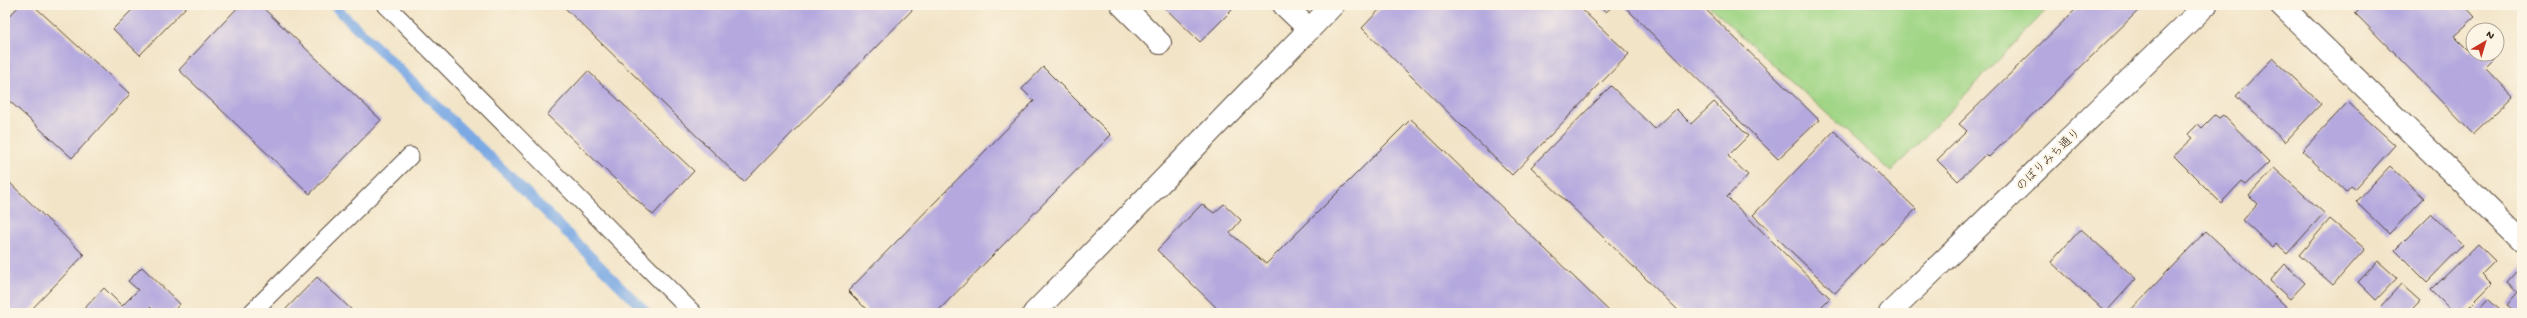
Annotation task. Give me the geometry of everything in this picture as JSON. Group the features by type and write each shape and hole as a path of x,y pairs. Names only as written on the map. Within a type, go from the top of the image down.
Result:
{"street":[{"path":"1122,5 1160,43"},
{"path":"1284,5 1309,29"},
{"path":"1034,313 1333,5"},
{"name":"のぼりみち通り","path":"1890,313 2206,5"},
{"path":"2281,5 2522,241"}],"lane":[{"path":"386,5 693,313"},
{"path":"251,313 410,156"}],"green space":[{"path":"1708,5 2051,5 1891,172"}],"building":[{"path":"20,5 33,5 130,94 72,158 5,97 5,21"},
{"path":"137,5 188,5 140,55 113,29"},
{"path":"240,5 260,5 381,120 310,194 179,70"},
{"path":"562,5 917,5 744,182"},
{"path":"1162,5 1237,5 1200,42"},
{"path":"1384,5 1577,5 1629,54 1512,175 1362,28"},
{"path":"1598,5 1614,5 1606,12"},
{"path":"1623,5 1701,5 1819,120 1778,159"},
{"path":"2080,5 2144,5 1989,157 1986,154 1958,181 1937,160 1967,131 1959,124"},
{"path":"2363,5 2464,5 2475,17 2469,22 2465,22 2465,26 2454,36 2465,47 2465,62 2490,62 2485,67 2513,96 2473,134 2355,13"},
{"path":"2273,58 2321,104 2285,142 2236,96"},
{"path":"1043,67 1111,135 936,313 870,313 848,291 1034,101 1022,89"},
{"path":"588,71 694,171 653,215 547,115"},
{"path":"1611,86 1655,129 1676,109 1691,124 1714,102 1748,136 1728,156 1748,175 1727,197 1830,298 1815,313 1681,313 1531,167"},
{"path":"2348,102 2395,145 2355,189 2351,186 2346,192 2302,151"},
{"path":"2215,115 2219,118 2223,115 2269,162 2245,185 2241,182 2221,203 2174,156 2193,138 2188,134 2198,124 2202,128"},
{"path":"1411,119 1611,313 1222,313 1157,250 1202,204 1214,213 1224,204 1241,220 1230,233 1266,264"},
{"path":"1834,131 1916,209 1835,293 1753,215"},
{"path":"2390,166 2424,198 2389,234 2356,202"},
{"path":"2274,168 2324,213 2287,254 2276,244 2273,248 2243,220 2258,204 2249,195"},
{"path":"5,178 84,255 28,313 5,313"},
{"path":"2431,214 2463,245 2427,282 2395,250"},
{"path":"2330,219 2365,249 2333,285 2299,255"},
{"path":"2081,229 2136,279 2106,312 2051,262"},
{"path":"2206,231 2293,313 2128,313"},
{"path":"2478,244 2495,261 2482,274 2492,284 2463,313 2454,313 2431,290"},
{"path":"2378,261 2397,278 2376,300 2358,282"},
{"path":"2285,264 2305,283 2290,299 2270,281"},
{"path":"2522,265 2522,313 2517,313 2507,305 2518,292 2507,282"},
{"path":"142,267 180,304 171,313 156,313 150,307 144,313 80,313 104,288 122,306 138,290 128,281"},
{"path":"317,277 355,313 282,313"},
{"path":"2401,284 2420,301 2408,313 2388,313 2381,306"},
{"path":"2488,299 2503,313 2475,313"}],"waterway":[{"path":"333,5 523,189 647,313"}]}
